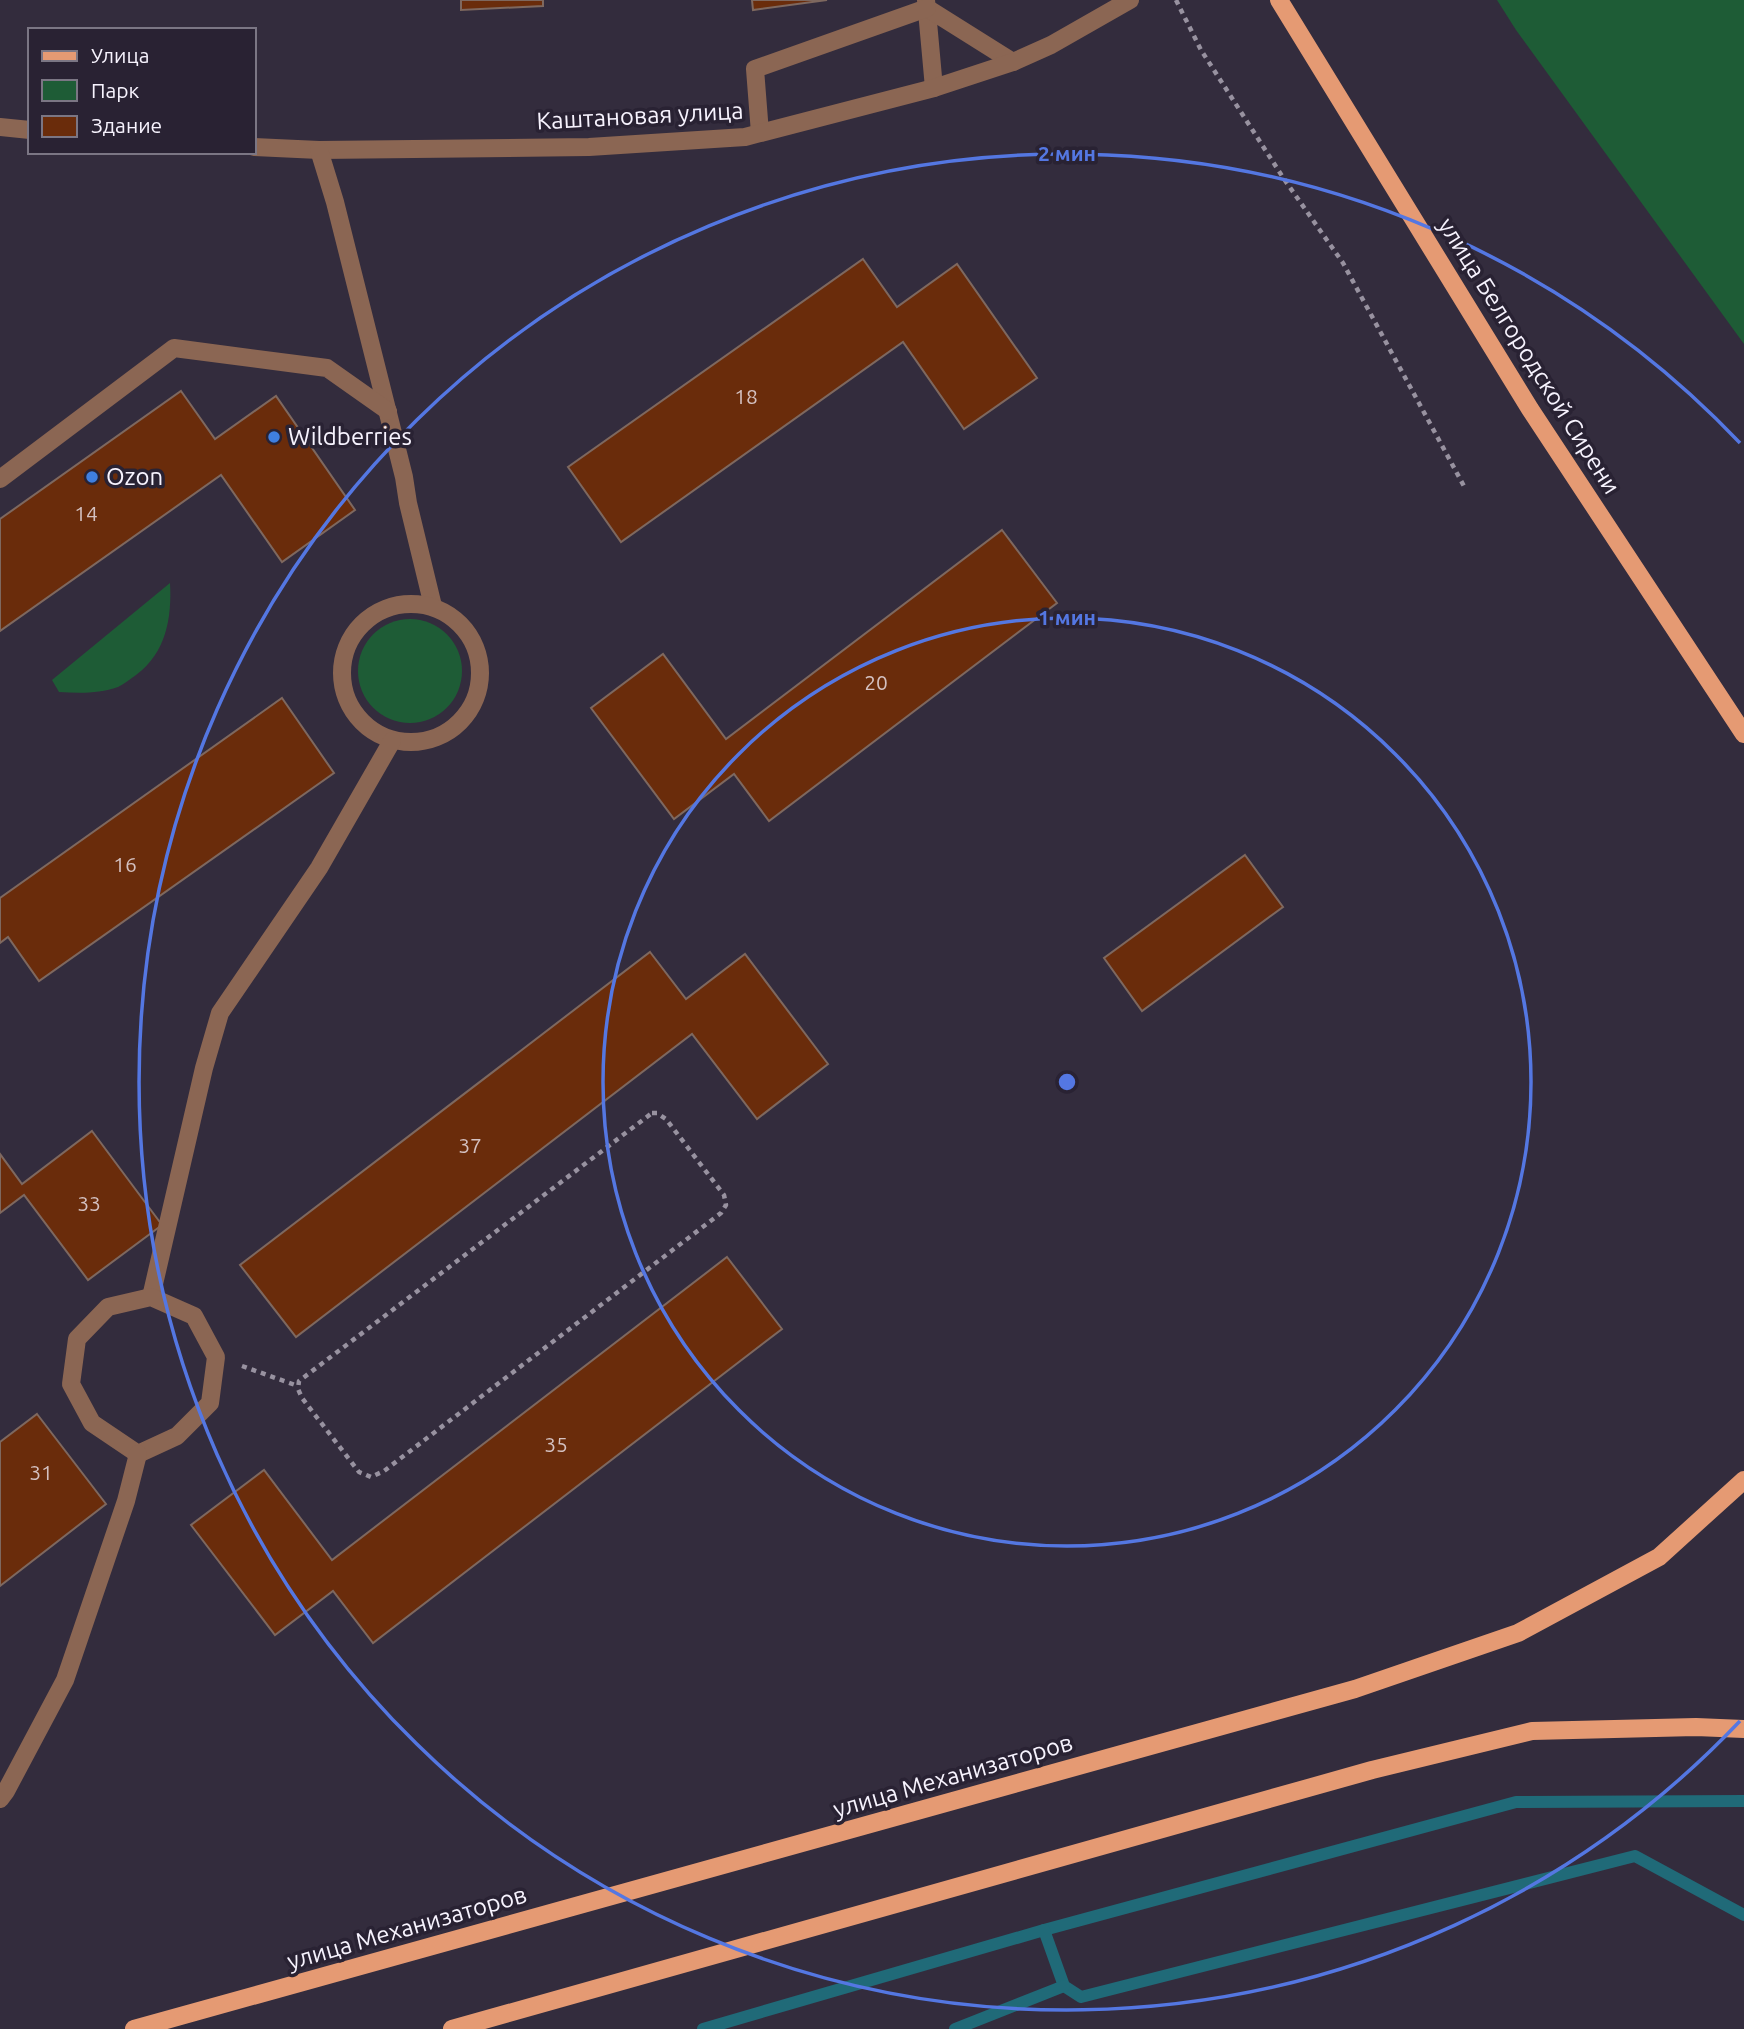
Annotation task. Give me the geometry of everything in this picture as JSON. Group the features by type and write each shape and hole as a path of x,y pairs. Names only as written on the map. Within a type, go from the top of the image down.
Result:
{"main road":[{"name":"улица Белгородской Сирени","path":"1279,0 1530,409 1744,734"},
{"name":"улица Механизаторов","path":"134,2029 1355,1689 1518,1633 1660,1558 1744,1480"},
{"path":"452,2029 1372,1770 1532,1731 1696,1727 1744,1729"}],"street":[{"name":"Каштановая улица","path":"256,147 319,150 589,147 746,137 934,89 1013,62 1051,45 1130,0"},
{"path":"927,4 1013,62"},
{"path":"927,4 934,89"},
{"path":"760,133 755,69 927,4"},
{"path":"0,127 28,130"},
{"path":"319,150 335,202 388,411 433,606"},
{"path":"0,479 174,348 327,368 388,411"},
{"path":"396,604 433,606 463,626 480,658 478,694 459,724 428,742 392,741 360,722 342,690 343,652 363,621 396,604"},
{"path":"151,1297 204,1068 220,1013 319,868 392,741"},
{"path":"151,1297 194,1316 216,1357 210,1403 177,1436 138,1454 92,1423 71,1384 77,1339 108,1307 151,1297"},
{"path":"0,1798 65,1680 126,1501 138,1454"}],"path":[{"path":"1176,0 1201,50 1269,156 1343,263 1465,488"},
{"path":"652,1113 666,1119 724,1195 726,1205 721,1213 377,1475 367,1477 359,1472 302,1398 298,1386 301,1379 652,1113"},
{"path":"216,1357 298,1386"}],"green space":[{"path":"1497,0 1744,0 1744,344 1516,30"},
{"path":"170,583 170,609 165,634 146,666 118,687 103,691 59,692 52,680"},
{"path":"410,619 430,623 447,634 458,651 462,671 458,691 447,708 430,719 410,723 390,719 373,708 362,691 358,671 362,651 373,634 390,623"}],"building":[{"path":"461,0 543,0 543,6 461,10"},
{"path":"752,0 827,0 753,10"},
{"path":"863,259 897,307 957,264 1037,378 964,429 903,342 621,542 568,467"},
{"path":"181,391 215,439 276,396 355,510 282,562 221,475 0,631 0,519"},
{"path":"1002,530 1057,603 769,821 734,774 674,819 591,708 663,654 726,739"},
{"path":"282,698 334,773 39,981 8,937 0,943 0,898"},
{"path":"1245,855 1283,907 1142,1011 1104,958"},
{"path":"650,952 686,999 745,954 828,1064 757,1119 692,1034 296,1337 240,1265"},
{"path":"92,1131 162,1225 88,1280 24,1195 0,1213 0,1154 22,1184"},
{"path":"727,1257 782,1329 373,1643 333,1591 275,1635 191,1525 264,1470 332,1560"},
{"path":"37,1414 106,1504 0,1586 0,1442"}],"waterway":[{"path":"1044,1930 1516,1802 1744,1801"},
{"path":"703,2029 1044,1930 1064,1986 1081,1997 1635,1856 1744,1915"},
{"path":"955,2029 1064,1986"}],"place":[{"name":"Wildberries","path":"274,437"},
{"name":"Ozon","path":"92,477"}]}
